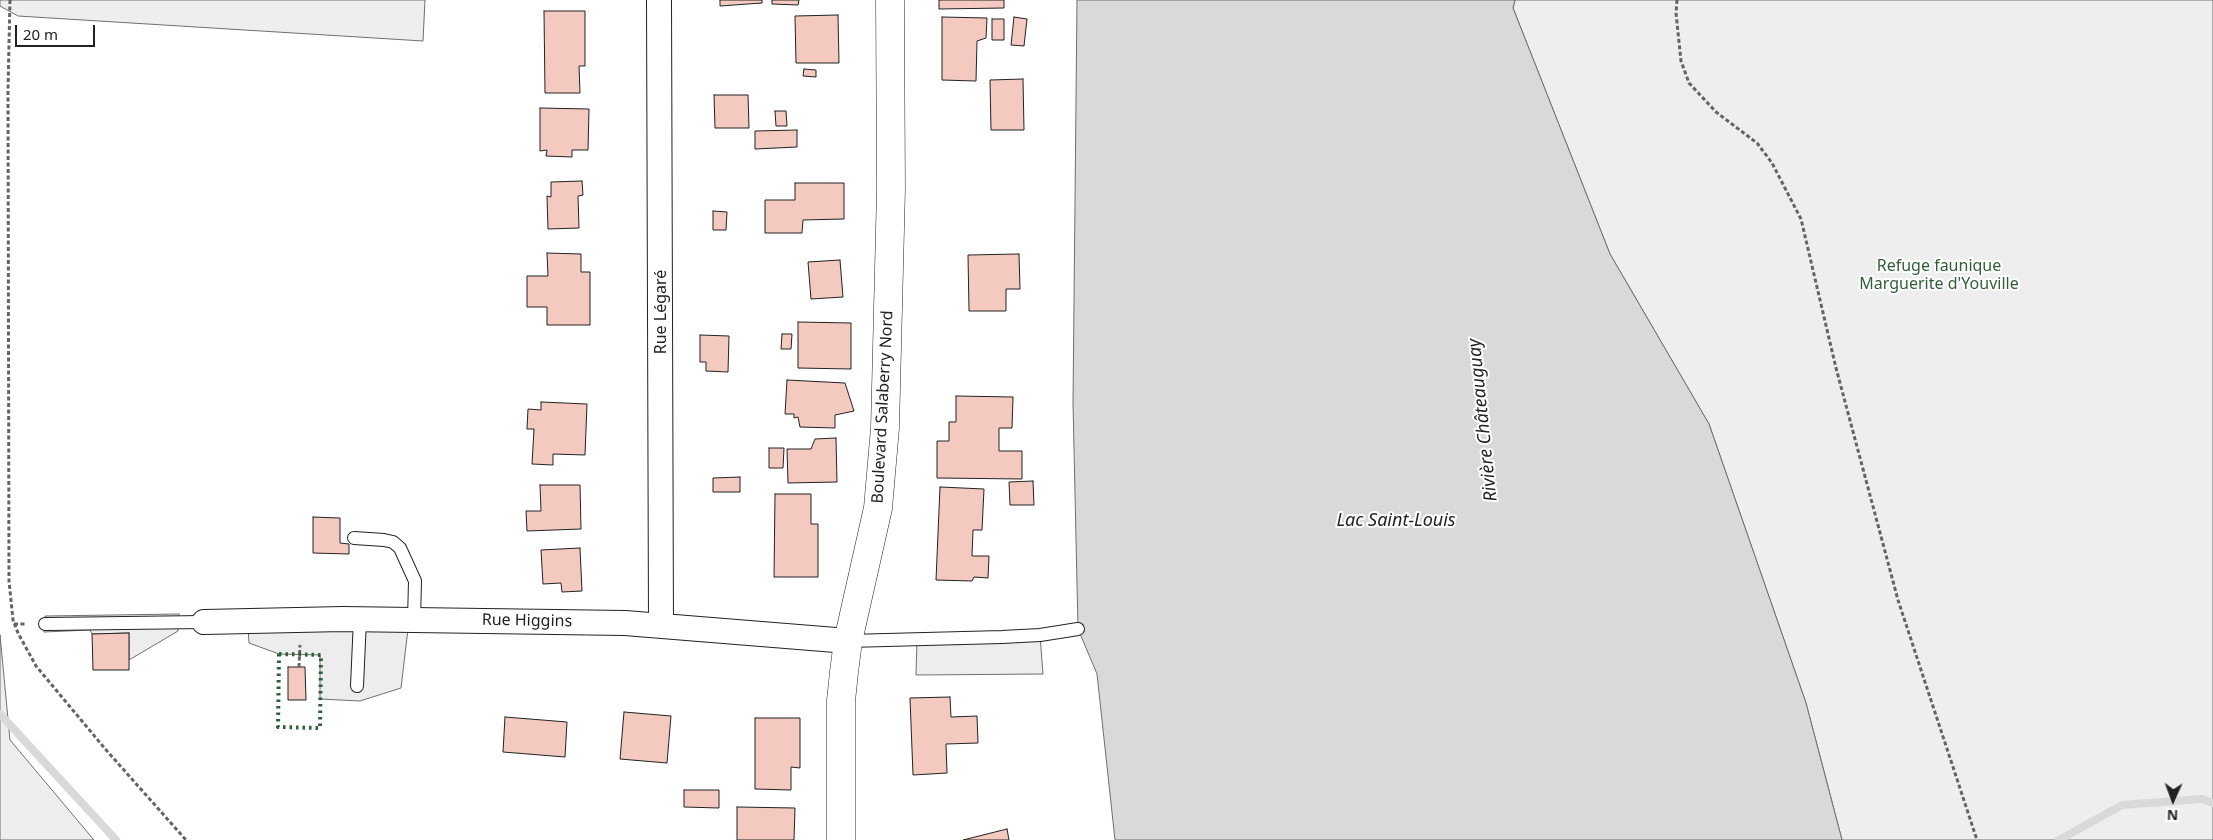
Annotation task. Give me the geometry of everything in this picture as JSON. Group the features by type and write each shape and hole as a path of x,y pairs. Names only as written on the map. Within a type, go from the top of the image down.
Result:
{"street":[{"name":"Rue Légaré","path":"660,0 661,624"},
{"name":"Boulevard Salaberry Nord","path":"841,840 841,700 848,641 878,508 886,428 891,189 890,0"},
{"name":"Rue Higgins","path":"204,622 360,619 661,624 848,641"}],"lane":[{"path":"354,538 384,540 393,542 400,548 415,581 414,620"},
{"path":"357,686 360,619"},
{"path":"45,624 204,622"},
{"path":"848,641 1011,637 1078,629"}],"path":[{"path":"10,0 8,90 9,581 13,620 36,666 107,751 186,840"},
{"path":"1677,0 1676,13 1681,62 1689,83 1716,112 1757,143 1772,163 1801,219 1836,368 1898,600 1977,840"},
{"path":"299,667 300,655"}],"green space":[{"path":"0,0 425,0 423,41 18,16 0,6"},
{"name":"Refuge faunique Marguerite d'Youville","path":"1515,0 2213,0 2213,840 1842,840 1806,703 1709,424 1610,254 1513,8"},
{"path":"0,635 10,740 94,840 0,840"}],"shaded area":[{"path":"179,614 178,631 129,660 129,633 92,634 90,630 44,632 45,616"},
{"path":"248,626 408,629 401,688 360,701 320,699 320,655 279,654 249,643"},
{"path":"1040,635 1043,674 916,675 917,640"}],"water":[{"name":"Lac Saint-Louis","path":"1077,0 1515,0 1513,8 1610,254 1709,424 1806,703 1842,840 1115,840 1097,674 1078,629 1073,403"}],"building":[{"path":"720,0 762,0 762,3 720,6"},
{"path":"772,0 799,0 798,5 772,4"},
{"path":"939,0 1004,0 1004,8 939,9"},
{"path":"544,11 585,11 585,66 579,66 580,93 545,93"},
{"path":"838,15 839,63 796,63 795,16"},
{"path":"942,17 987,18 986,38 977,41 976,81 942,80"},
{"path":"1014,17 1027,19 1024,46 1011,45"},
{"path":"992,19 1004,19 1004,40 992,40"},
{"path":"804,69 816,70 816,77 803,76"},
{"path":"1023,79 1024,130 991,130 990,80"},
{"path":"714,95 748,95 749,128 715,128"},
{"path":"540,108 589,109 588,150 572,150 572,157 546,156 547,150 540,151"},
{"path":"775,111 786,111 787,126 776,126"},
{"path":"797,130 797,147 755,149 755,131"},
{"path":"582,181 583,195 578,196 579,228 548,229 547,196 551,197 551,182"},
{"path":"795,183 844,183 844,219 803,220 802,233 765,233 765,200 795,200"},
{"path":"713,211 727,212 726,230 713,230"},
{"path":"547,253 581,254 581,272 590,272 590,325 547,325 547,307 527,307 527,276 548,276"},
{"path":"1019,254 1020,289 1006,289 1006,311 969,311 968,255"},
{"path":"840,260 843,297 811,299 808,262"},
{"path":"798,322 851,323 851,369 798,368"},
{"path":"782,334 792,334 791,349 781,349"},
{"path":"700,335 729,336 728,372 706,371 706,362 700,362"},
{"path":"787,380 845,383 854,411 835,415 835,428 800,427 798,417 794,418 794,414 785,414"},
{"path":"956,396 1013,397 1012,428 999,428 999,451 1022,451 1022,479 937,478 937,441 949,441 949,422 956,422"},
{"path":"541,402 587,404 585,455 553,454 553,465 532,464 534,429 527,429 528,409 541,410"},
{"path":"836,438 837,482 788,483 787,449 811,449 815,439"},
{"path":"769,448 784,448 783,468 769,468"},
{"path":"740,477 740,492 713,492 713,478"},
{"path":"1033,481 1034,505 1010,505 1009,482"},
{"path":"540,485 580,485 581,529 527,531 526,511 541,511"},
{"path":"940,487 984,489 982,530 973,530 972,556 989,556 988,578 974,577 972,581 936,580"},
{"path":"775,494 811,494 811,524 818,524 818,577 774,577"},
{"path":"313,517 340,518 340,543 349,544 349,554 313,553"},
{"path":"580,548 582,591 562,592 561,583 543,584 541,550"},
{"path":"129,633 129,670 93,670 92,634"},
{"path":"288,667 305,667 306,700 288,700"},
{"path":"950,697 951,717 977,716 978,743 946,744 947,773 913,775 910,698"},
{"path":"624,712 671,716 667,763 620,759"},
{"path":"505,717 567,722 565,757 503,752"},
{"path":"755,718 800,718 800,768 791,767 791,790 755,789"},
{"path":"684,790 719,790 719,808 684,807"},
{"path":"737,807 795,808 794,840 737,840"},
{"path":"1007,829 1009,840 963,840"}],"waterway":[{"path":"0,714 116,840"},
{"path":"2059,840 2122,805 2202,799 2213,803"}],"hedge":[{"path":"279,654 321,655 320,728 278,727 279,654"}],"water label":[{"name":"Rivière Châteauguay","path":"1483,420"}]}
